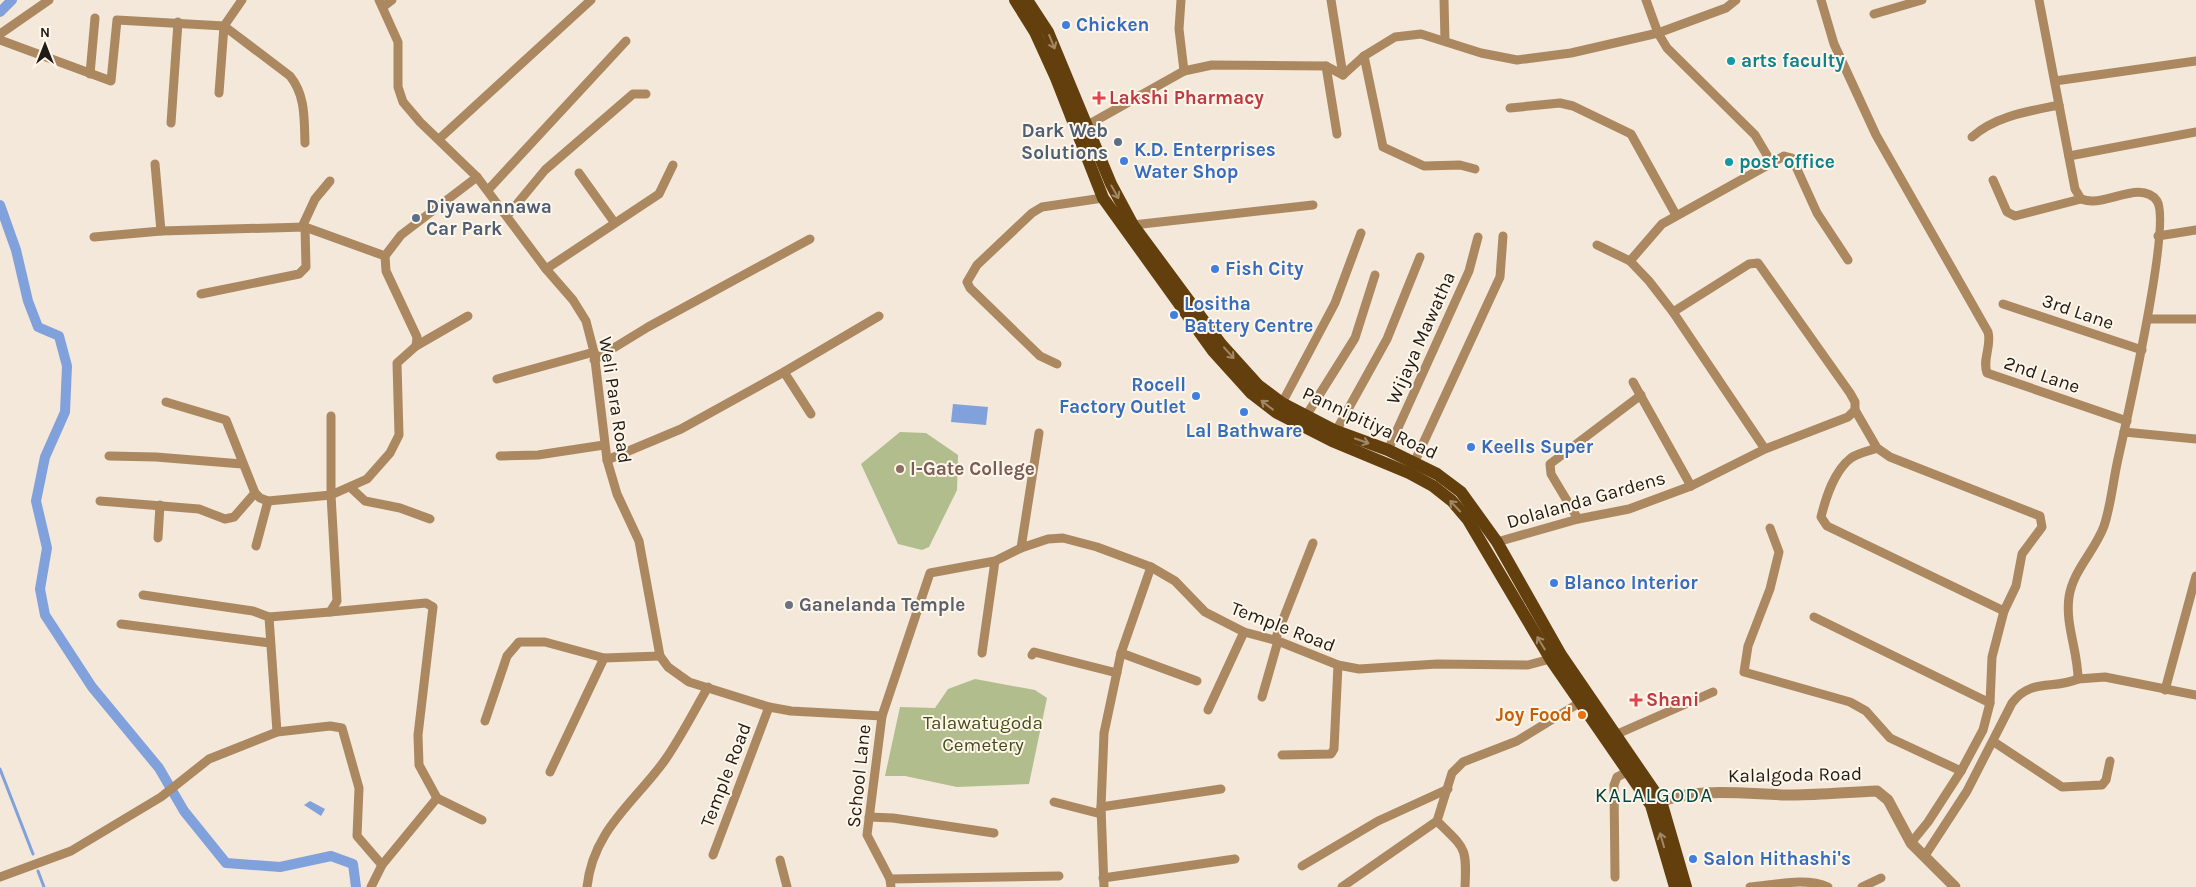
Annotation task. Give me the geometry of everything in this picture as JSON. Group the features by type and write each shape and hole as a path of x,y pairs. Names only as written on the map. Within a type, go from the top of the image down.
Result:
{"main road":[{"name":"Pannipitiya Road","path":"1015,0 1034,32 1056,78 1103,198 1213,351 1251,393 1276,413 1332,441 1409,473 1433,486 1452,502 1468,520 1556,658 1585,699 1629,771 1656,803 1675,887"},
{"name":"Pannipitiya Road","path":"1028,0 1048,32 1110,184 1133,225 1221,344 1258,385 1282,402 1336,432 1388,450 1414,462 1437,474 1461,492 1497,542 1556,658"},
{"name":"Pannipitiya Road","path":"1585,699 1615,735 1656,803 1686,887"}],"street":[{"path":"0,34 49,0"},
{"path":"219,93 224,26 242,0"},
{"path":"381,4 392,0"},
{"path":"439,139 591,0"},
{"path":"1180,0 1179,29 1184,71"},
{"path":"1331,0 1342,75"},
{"path":"1444,0 1446,41"},
{"path":"1646,0 1658,33 1667,48 1755,136 1771,162"},
{"path":"1342,75 1364,56 1395,37 1421,34 1481,53 1517,60 1570,53 1658,33 1726,8 1736,0"},
{"name":"2nd Lane","path":"1822,0 1834,44 1876,135 1988,332 1990,339 1984,365 1987,373 2127,421"},
{"path":"1874,14 1922,0"},
{"path":"2039,0 2075,189 2081,199"},
{"name":"Weli Para Road","path":"381,4 398,42 398,87 403,102 420,122 488,190 546,269 573,300 586,321 594,356 606,460 617,494 639,541 660,656"},
{"path":"90,74 96,18"},
{"path":"0,40 111,81 117,20 224,26 290,76 297,85 304,102 305,143"},
{"path":"172,123 178,22"},
{"path":"488,190 626,40"},
{"path":"1364,56 1383,147 1424,166 1460,164 1476,170"},
{"path":"2055,81 2196,61"},
{"path":"1086,126 1184,71 1212,65 1326,66 1342,75"},
{"path":"1326,66 1337,134"},
{"path":"506,216 545,170 633,94 646,94"},
{"path":"1510,108 1560,103 1573,106 1631,134 1676,215"},
{"path":"1972,137 1989,123 2059,105"},
{"path":"2069,156 2196,132"},
{"path":"1630,261 1662,224 1784,156 1792,158 1817,213 1848,260"},
{"path":"155,164 161,231"},
{"path":"546,269 614,222 659,194 673,165"},
{"path":"579,173 614,222"},
{"path":"416,346 417,337 386,271 385,256 401,235 477,177"},
{"path":"1993,180 2007,212 2015,216 2081,199 2092,202 2137,192 2148,194 2157,201 2159,208 2158,236 2148,319 2104,527 2076,575 2069,596 2070,634 2078,661 2078,679"},
{"path":"200,294 299,274 306,266 304,227 316,199 330,181"},
{"path":"1057,364 1040,356 970,288 967,282 977,265 1032,213 1042,207 1103,198"},
{"path":"1133,225 1313,205"},
{"path":"94,237 161,231 304,227 385,256"},
{"path":"2158,236 2196,230"},
{"path":"1282,402 1335,303 1361,233"},
{"path":"1414,462 1500,277 1503,236"},
{"name":"Wijaya Mawatha","path":"1388,450 1469,271 1478,238"},
{"path":"497,379 594,356 810,239"},
{"path":"1597,245 1630,261 1649,280 1673,312 1765,449"},
{"path":"1336,432 1387,340 1420,257"},
{"path":"1673,312 1749,264 1758,263 1850,393 1855,402 1854,410 1877,448 1890,457 2040,516 2042,527 2022,554 2016,586 2004,610 1992,657 1990,703 1983,730 1961,771 1928,822 1911,843"},
{"path":"1306,416 1355,338 1375,275"},
{"name":"3rd Lane","path":"2004,304 2142,350"},
{"path":"166,402 226,420 242,464 255,493 260,498 268,501 331,495 367,479 390,453 399,435 397,363 416,346 468,316"},
{"path":"606,460 681,429 784,372 879,316"},
{"path":"2148,319 2196,319"},
{"path":"784,372 811,414"},
{"path":"1633,382 1691,486"},
{"path":"1578,519 1551,474 1550,464 1641,395"},
{"name":"Dolalanda Gardens","path":"1497,542 1578,519 1629,508 1691,486 1765,449 1848,417 1854,410"},
{"path":"330,612 337,602 331,495 331,416"},
{"path":"2124,432 2196,439"},
{"path":"1021,548 1039,433"},
{"path":"500,456 538,455 604,445"},
{"path":"1877,448 1852,458 1842,468 1826,496 1821,517 1827,526 2004,610"},
{"path":"109,456 156,457 242,464"},
{"path":"350,487 365,501 400,508 430,518"},
{"path":"100,501 199,509 224,518 234,517 255,493"},
{"path":"256,546 268,501"},
{"path":"158,538 160,505"},
{"path":"1770,528 1779,552 1770,589 1748,646 1744,672 1850,702 1866,711 1890,738 1961,771"},
{"name":"Temple Road","path":"882,716 930,573 996,561 1021,548 1048,539 1063,538 1097,547 1151,568 1175,582 1205,612 1244,632 1277,641 1338,665 1359,668 1437,664 1528,665 1556,658"},
{"path":"1262,697 1277,641 1313,543"},
{"path":"982,653 996,561"},
{"path":"1151,568 1121,653 1104,733 1101,811 1103,882 1235,859"},
{"path":"2165,690 2196,576"},
{"path":"143,595 253,611 268,617 426,603 433,607 418,735 419,765 437,798 482,820"},
{"path":"268,617 277,732"},
{"path":"1814,617 1990,703"},
{"path":"121,624 270,643"},
{"path":"1208,710 1244,632"},
{"path":"484,721 507,656 519,642 545,642 604,658 660,656 668,667 689,682 769,707"},
{"path":"1032,655 1034,652 1117,673"},
{"path":"1121,653 1197,681"},
{"path":"550,772 604,658"},
{"path":"1282,755 1331,754 1334,748 1338,665"},
{"path":"1924,857 1967,791 1994,742 2012,703 2020,692 2036,686 2066,684 2078,679 2105,677 2196,695"},
{"path":"587,887 589,870 602,837 666,759 708,687"},
{"path":"1615,735 1713,692"},
{"path":"1342,887 1437,821 1452,773 1462,762 1517,741 1585,699"},
{"name":"Temple Road","path":"713,855 769,707"},
{"name":"School Lane","path":"769,707 882,716 867,835 890,883"},
{"path":"0,877 70,851 161,797 209,759 277,732 330,726 342,728 359,788 357,836 382,866"},
{"path":"1994,742 2062,787 2102,785 2106,780 2110,761"},
{"path":"1614,877 1614,785 1617,777 1629,771"},
{"path":"1054,802 1101,811 1221,789"},
{"path":"1302,866 1378,821 1448,789"},
{"name":"Kalalgoda Road","path":"1656,803 1700,793 1794,795 1877,791 1888,800 1911,843 1955,887"},
{"path":"372,887 382,866 437,798"},
{"path":"869,817 892,818 994,833"},
{"path":"1437,821 1460,844 1466,856 1465,887"},
{"path":"780,860 787,887"},
{"path":"890,883 1059,876"},
{"path":"1862,887 1881,878"},
{"path":"1750,887 1806,882 1828,887"}],"green space":[{"path":"900,432 926,433 958,455 957,490 929,547 922,550 898,544 861,464"},
{"name":"Talawatugoda Cemetery","path":"975,679 1035,690 1047,698 1029,784 957,787 905,776 885,776 900,707 935,708 948,689"}],"water":[{"path":"953,404 988,407 986,425 951,422"},
{"path":"310,801 325,809 321,816 304,805"}],"waterway":[{"path":"0,12 12,0"},
{"path":"0,205 16,250 28,301 38,327 59,336 67,366 65,412 45,457 36,501 47,548 40,589 45,615 92,687 159,768 184,811 226,863 280,867 331,856 353,864 356,887"},
{"path":"0,769 33,854"},
{"path":"38,871 44,887"}],"place":[{"name":"Chicken","path":"1066,25"},
{"name":"arts faculty","path":"1731,61"},
{"name":"Lakshi Pharmacy","path":"1099,98"},
{"name":"Dark Web Solutions","path":"1118,142"},
{"name":"K.D. Enterprises Water Shop","path":"1124,161"},
{"name":"post office","path":"1729,162"},
{"name":"Diyawannawa Car Park","path":"416,218"},
{"name":"Fish City","path":"1215,269"},
{"name":"Lositha Battery Centre","path":"1174,315"},
{"name":"Rocell Factory Outlet","path":"1196,396"},
{"name":"Lal Bathware","path":"1244,412"},
{"name":"Keells Super","path":"1471,447"},
{"name":"I-Gate College","path":"900,469"},
{"name":"Blanco Interior","path":"1554,583"},
{"name":"Ganelanda Temple","path":"789,605"},
{"name":"Shani","path":"1636,700"},
{"name":"Joy Food","path":"1582,715"},
{"name":"Salon Hithashi's","path":"1693,859"}],"district":[{"name":"KALALGODA","path":"1654,795"}]}
